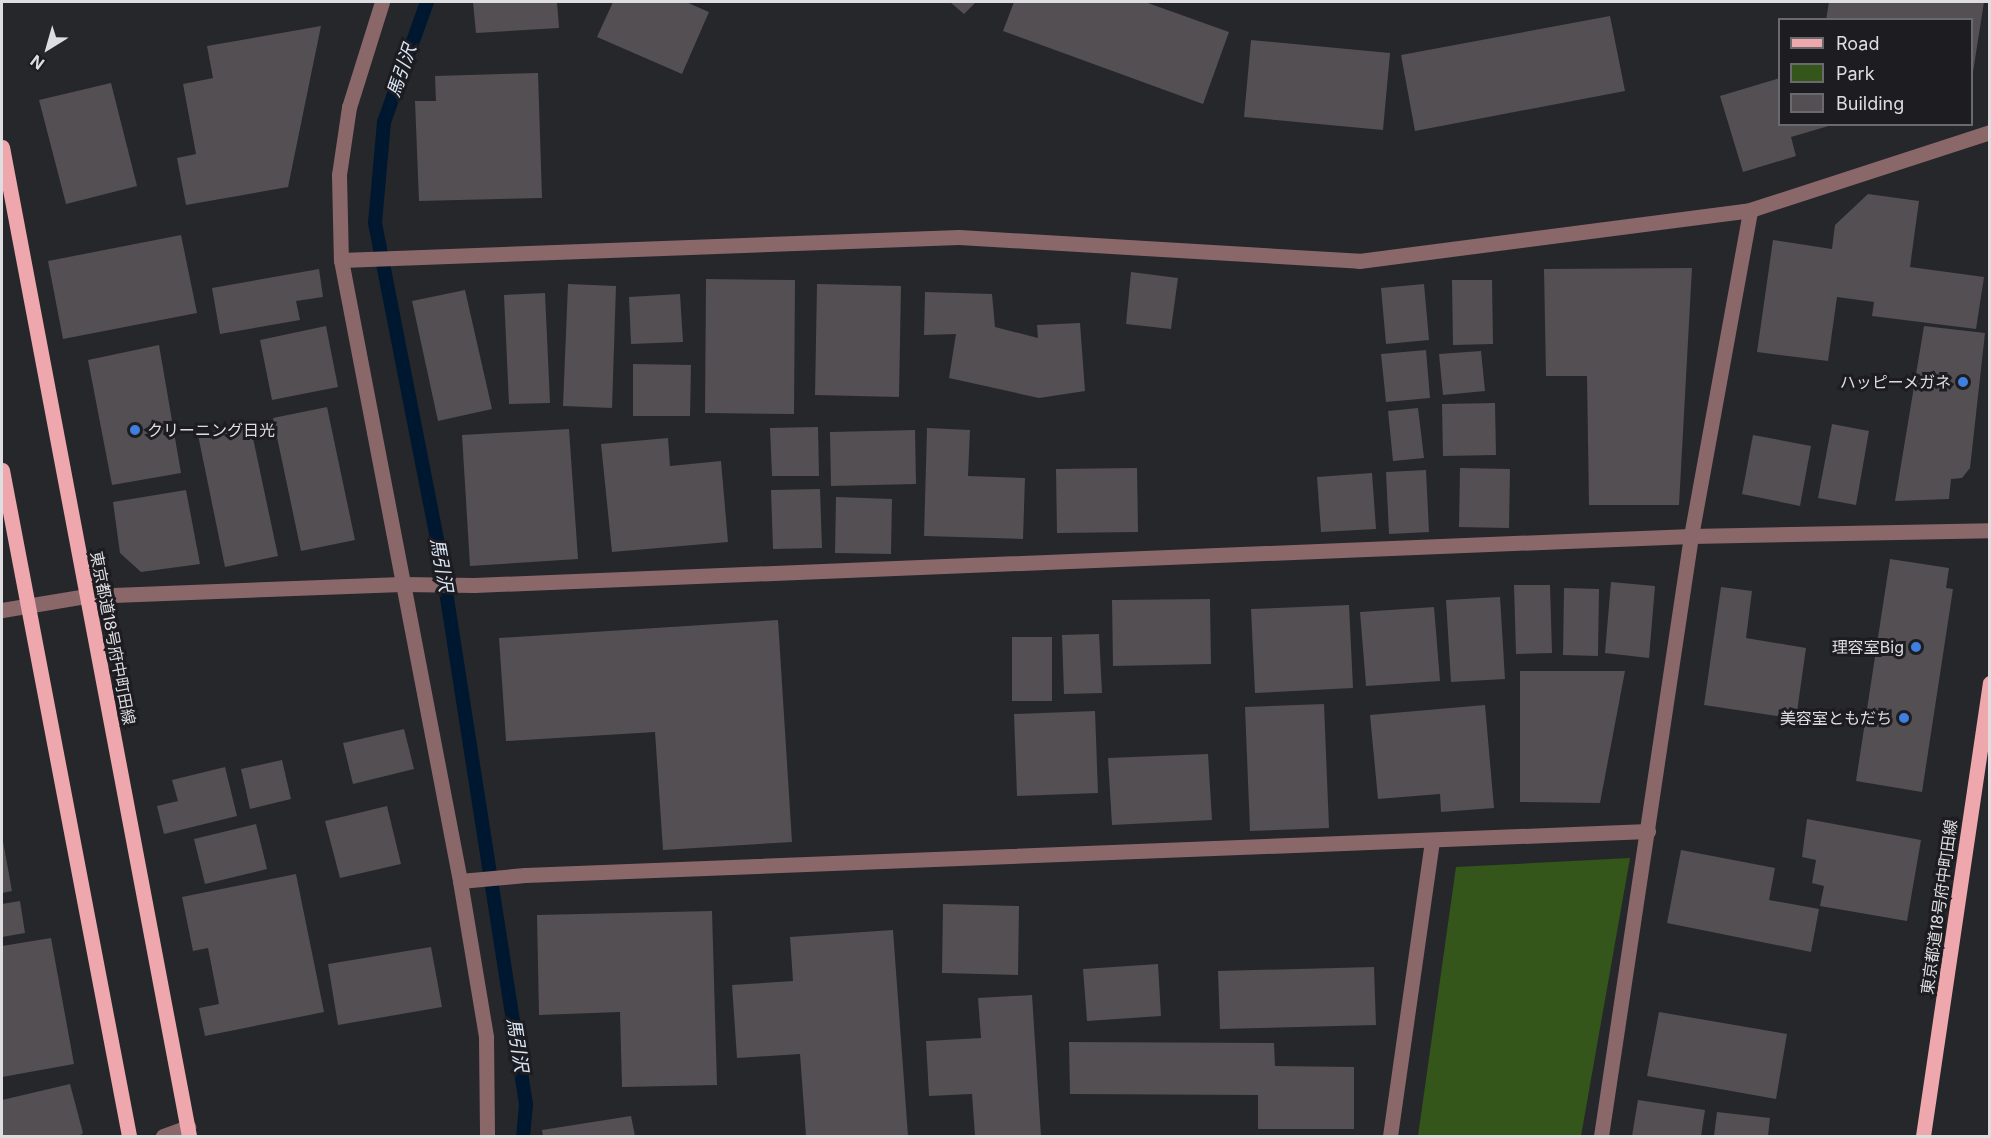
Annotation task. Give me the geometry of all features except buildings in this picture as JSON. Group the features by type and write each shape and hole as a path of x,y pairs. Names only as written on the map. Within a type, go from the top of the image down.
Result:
{"main road":[{"name":"東京都道18号府中町田線","path":"2,147 188,1132"},
{"path":"2,470 129,1137"},
{"name":"東京都道18号府中町田線","path":"1923,1137 1987,721 1989,683"}],"street":[{"path":"382,2 349,107 339,175 341,260 409,585 466,880 486,1037 487,1137"},
{"path":"341,260 959,237 1359,261 1750,210 1989,132"},
{"path":"1601,1137 1690,536 1750,210"},
{"path":"2,610 87,596 409,585 474,585 1690,536 1989,530"},
{"path":"466,880 525,875 1432,842 1648,831"},
{"path":"1390,1137 1432,842"},
{"path":"163,1137 188,1132"}],"green space":[{"path":"1630,858 1581,1136 1418,1136 1456,867"}],"waterway":[{"name":"馬引沢","path":"427,2 384,122 375,223 442,566 526,1104 523,1136"}],"place":[{"name":"ハッピーメガネ","path":"1963,382"},
{"name":"クリーニング日光","path":"135,430"},
{"name":"理容室Big","path":"1916,647"},
{"name":"美容室ともだち","path":"1904,718"}]}
